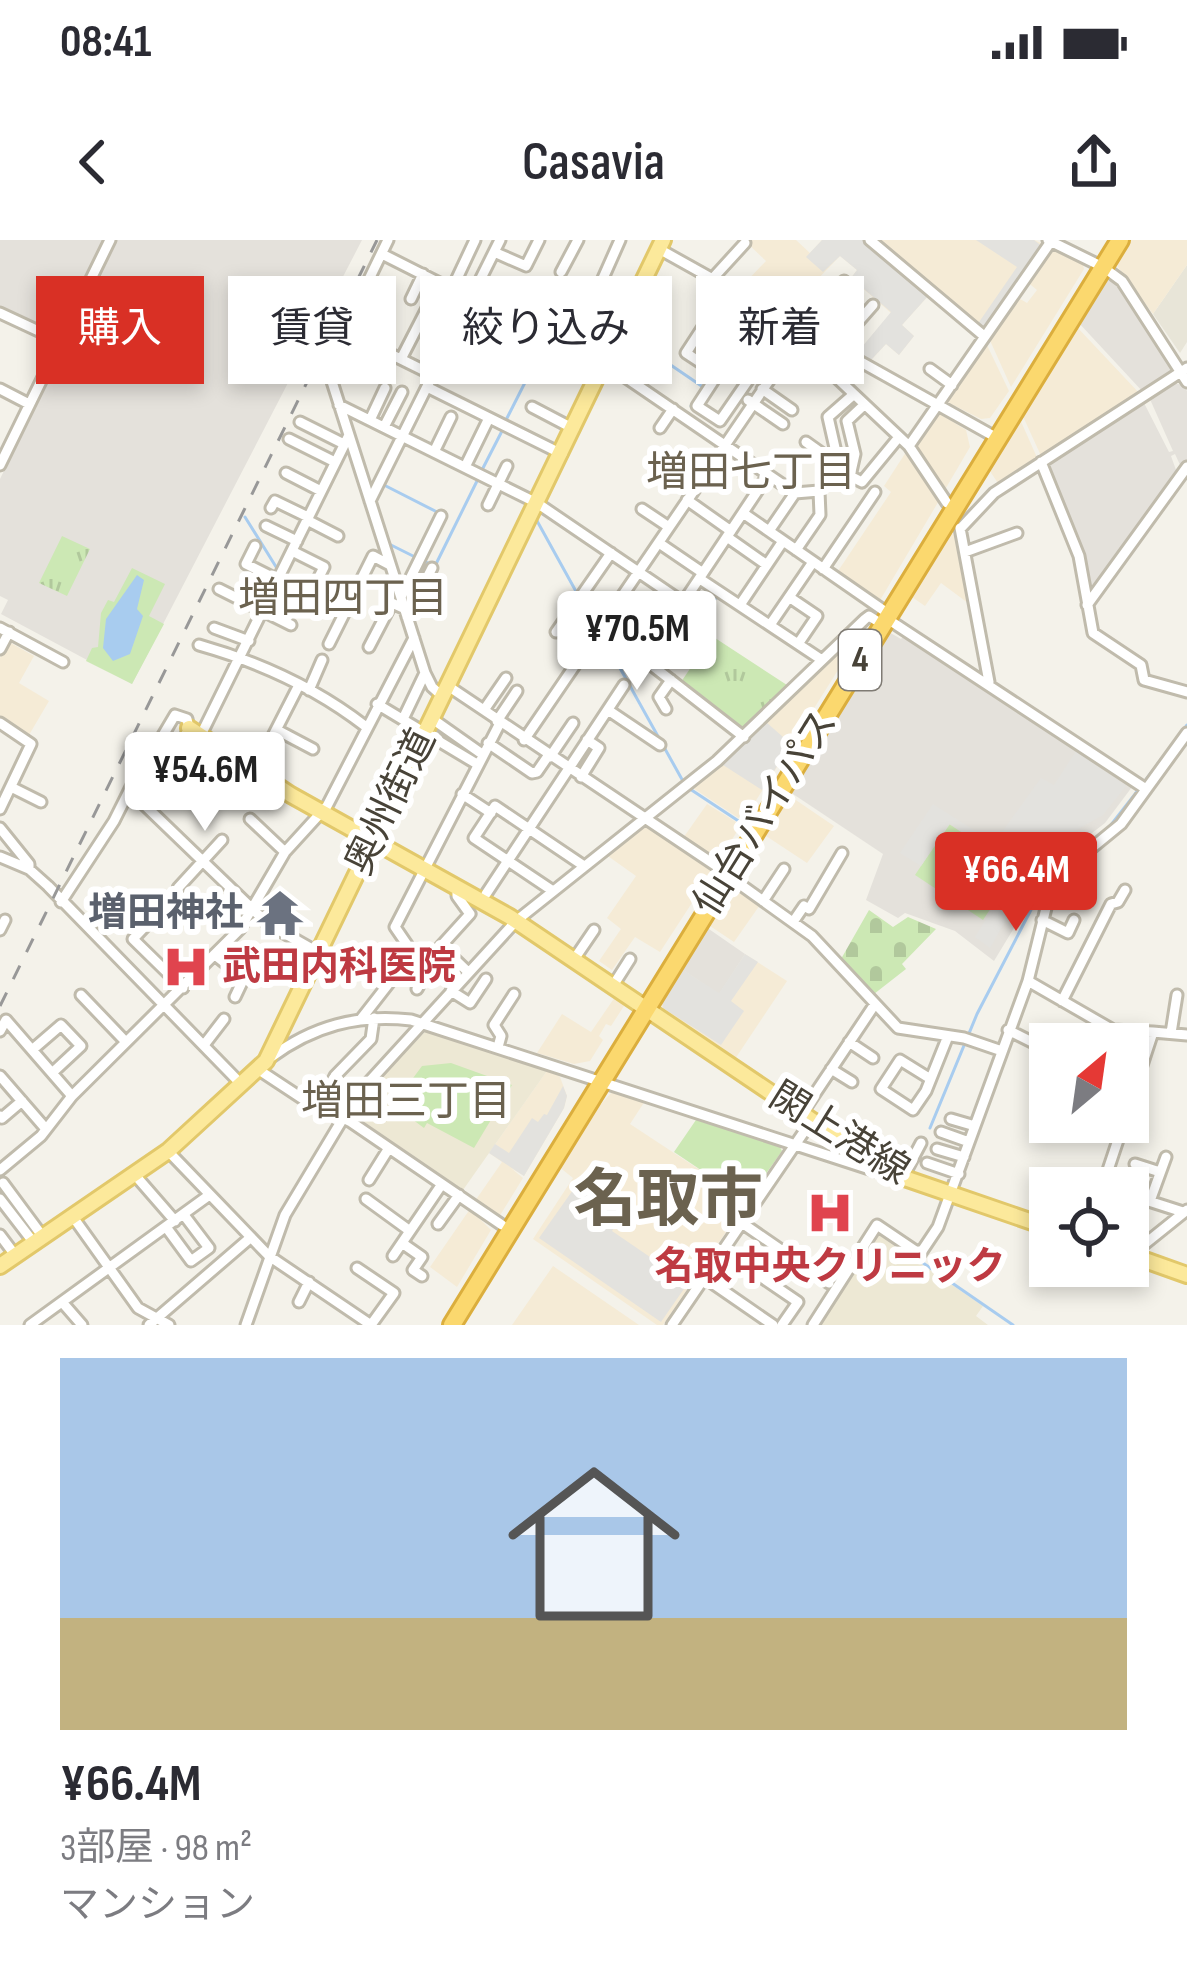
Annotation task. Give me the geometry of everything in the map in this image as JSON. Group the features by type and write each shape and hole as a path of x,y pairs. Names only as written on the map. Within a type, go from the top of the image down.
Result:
{"highway":[{"name":"仙台バイパス","path":"1100,265 1110,240"},
{"name":"仙台バイパス","path":"452,1325 641,1003 882,616 953,515 993,436 1120,240"},
{"name":"仙台バイパス","path":"442,1325 597,1079"}],"main road":[{"path":"644,240 661,244"},
{"name":"奥州街道","path":"646,276 661,244"},
{"name":"奥州街道","path":"0,1266 168,1151 285,1040 319,953 596,384"},
{"name":"閖上港線","path":"195,732 321,813 486,894 807,1117 863,1162 1029,1221"},
{"name":"閖上港線","path":"424,866 577,955 641,1003"},
{"path":"1149,1262 1187,1275"}],"street":[{"path":"92,276 110,240"},
{"path":"371,276 388,240"},
{"path":"458,276 476,240"},
{"path":"482,276 500,240"},
{"path":"494,251 526,266 538,240"},
{"path":"561,272 578,240"},
{"path":"604,276 620,240"},
{"path":"870,240 983,336"},
{"path":"909,446 1050,241 1122,281 1185,374 953,515"},
{"path":"715,276 745,243"},
{"path":"661,244 710,276"},
{"path":"382,254 427,276"},
{"path":"411,298 423,274"},
{"path":"864,315 873,305"},
{"path":"0,313 36,330"},
{"path":"401,359 420,322"},
{"path":"696,338 686,353 696,360"},
{"path":"396,357 420,368"},
{"path":"864,363 993,436"},
{"path":"930,369 952,386"},
{"path":"0,465 39,384"},
{"path":"333,384 346,439 432,687 484,710 793,922 902,1030 967,1039 1000,1050"},
{"path":"370,501 428,384"},
{"path":"635,384 795,493 819,491 820,515 796,550"},
{"path":"711,384 697,406 720,422 746,384"},
{"path":"524,740 766,384"},
{"path":"841,384 909,446 953,515 965,552 988,682"},
{"path":"427,387 562,454"},
{"path":"370,420 385,388"},
{"path":"0,389 29,404"},
{"path":"762,389 792,410"},
{"path":"384,427 402,392"},
{"path":"739,394 783,424"},
{"path":"806,442 838,461 828,417 853,395"},
{"path":"339,405 537,503 684,603"},
{"path":"864,405 848,421 855,454 850,476 862,482 899,437"},
{"path":"532,407 574,429"},
{"path":"661,428 673,410"},
{"path":"434,452 451,417"},
{"path":"465,467 489,418"},
{"path":"300,422 346,439"},
{"path":"289,439 335,462"},
{"path":"159,742 163,752 174,755 195,732 241,657 346,439"},
{"path":"1041,462 1079,556 1093,633 1141,665 1144,680 1187,692"},
{"path":"488,505 507,466"},
{"path":"1087,605 1187,467"},
{"path":"286,473 321,491"},
{"path":"744,737 645,660 768,475"},
{"path":"770,625 875,492"},
{"path":"769,531 795,493"},
{"path":"687,500 766,565"},
{"path":"271,508 275,501 338,536"},
{"path":"642,509 669,527"},
{"path":"743,513 882,616 1143,787"},
{"path":"400,597 441,516"},
{"path":"266,526 324,567 315,585"},
{"path":"965,552 1018,533"},
{"path":"740,605 783,541"},
{"path":"658,543 822,660"},
{"path":"255,546 246,564 278,580"},
{"path":"556,632 610,553"},
{"path":"329,644 373,556 390,566"},
{"path":"406,613 433,568"},
{"path":"219,590 291,625"},
{"path":"789,597 817,616 798,644"},
{"path":"369,647 392,603 406,613"},
{"path":"246,1325 293,1200 343,1118 363,1088 426,1023 467,970 519,919 744,737 865,619 882,616"},
{"path":"214,628 249,641"},
{"path":"0,649 4,630 63,662"},
{"path":"2,1164 46,1129 71,1096 240,929 284,852 321,813 414,638"},
{"path":"199,645 241,657 304,687 365,726"},
{"path":"255,771 322,660"},
{"path":"404,719 425,674"},
{"path":"484,710 506,678"},
{"path":"666,709 659,697 671,680"},
{"path":"486,894 624,685"},
{"path":"361,1019 393,979 409,946 395,927 517,692"},
{"path":"377,704 404,719 429,725 480,759"},
{"path":"608,710 660,745"},
{"path":"61,902 130,791 150,749 175,715 187,719 195,732"},
{"path":"0,723 31,744 0,809"},
{"path":"488,743 537,772 573,723"},
{"path":"277,730 314,749"},
{"path":"813,1325 877,1225 920,1254 938,1227 1028,981 1050,892 1062,874 1117,829 1143,787 1187,734"},
{"path":"580,777 599,748 586,740"},
{"path":"1176,748 1187,757"},
{"path":"11,787 41,802"},
{"path":"130,791 268,924 319,953"},
{"path":"462,794 491,813"},
{"path":"553,891 474,838 495,806 584,866"},
{"path":"250,819 284,852"},
{"path":"0,828 28,869"},
{"path":"178,888 222,840"},
{"path":"793,922 804,906 809,909 842,853"},
{"path":"0,857 28,869 242,1084"},
{"path":"763,901 784,869"},
{"path":"417,989 441,946 470,914 457,896 457,887"},
{"path":"1062,1001 1111,904 1125,890"},
{"path":"154,917 133,939 183,988"},
{"path":"1042,920 1068,933 1075,920"},
{"path":"577,955 594,930"},
{"path":"441,946 467,970"},
{"path":"215,955 244,978 235,997"},
{"path":"616,981 630,959"},
{"path":"451,991 470,1003 486,979"},
{"path":"1028,981 1115,1030 1187,1035"},
{"path":"499,1047 501,1036 494,1025 514,994"},
{"path":"81,995 126,1042"},
{"path":"1171,1034 1177,995"},
{"path":"672,1325 796,1144 831,1069 875,1004"},
{"path":"320,1107 341,1068 371,1039 374,1018"},
{"path":"204,1045 224,1019"},
{"path":"285,1040 361,1019 426,1023 863,1162"},
{"path":"0,1031 5,1020 71,1096"},
{"path":"32,1050 62,1025 82,1046 52,1073"},
{"path":"1008,1030 1029,1040"},
{"path":"1149,1044 1153,1032"},
{"path":"929,1078 900,1060 881,1089 913,1110 929,1078 948,1036"},
{"path":"849,1042 872,1058"},
{"path":"358,1053 380,1072"},
{"path":"262,1065 502,1225"},
{"path":"341,1068 363,1088"},
{"path":"831,1069 852,1082"},
{"path":"0,1076 46,1129"},
{"path":"0,1116 22,1101"},
{"path":"951,1119 975,1126"},
{"path":"941,1132 970,1142"},
{"path":"908,1181 921,1143"},
{"path":"369,1180 389,1148"},
{"path":"938,1148 964,1157"},
{"path":"168,1151 269,1256 371,1325 394,1293 357,1268"},
{"path":"1166,1156 1150,1201 1185,1211"},
{"path":"927,1163 959,1174"},
{"path":"1136,1164 1160,1172"},
{"path":"135,1175 175,1221"},
{"path":"4,1184 38,1240"},
{"path":"393,1256 442,1184"},
{"path":"438,1224 459,1195"},
{"path":"30,1325 208,1196"},
{"path":"0,1199 38,1240"},
{"path":"366,1199 410,1231"},
{"path":"1149,1239 1185,1211"},
{"path":"73,1217 138,1308 153,1322 169,1325"},
{"path":"742,1223 830,1282"},
{"path":"0,1235 15,1256"},
{"path":"153,1322 250,1238"},
{"path":"402,1243 422,1257 413,1270 422,1276"},
{"path":"704,1277 770,1324 798,1302 723,1251"},
{"path":"298,1302 309,1282"},
{"path":"62,1302 82,1325"},
{"path":"343,1325 352,1312"}],"shaded area":[{"path":"0,240 104,240 86,276 36,276 36,327 0,309"},
{"path":"117,240 362,240 343,276 228,276 228,384 287,384 132,684 1,614 8,600 0,596 0,479 47,384 204,384 204,276 99,276"},
{"path":"744,240 796,240 810,253 822,240 864,240 929,295 902,325 914,336 899,355 886,344 871,360 864,356 864,345 891,313 864,289 864,276 852,276 857,270 840,256 821,276 752,276 766,261"},
{"path":"822,240 864,240 929,295 902,325 914,336 899,355 886,344 871,360 864,356 864,345 891,312 864,289 864,276 852,276 857,270 840,256 823,272 806,257"},
{"path":"876,240 1034,240 1043,244 982,329"},
{"path":"976,240 1034,240 1043,247 985,329 977,325 1017,267"},
{"path":"1128,240 1187,240 1187,265 1153,314 1118,267 1116,259"},
{"path":"1049,248 1084,269 1011,387 988,336 1015,296 1027,303 1037,290 1026,281"},
{"path":"1187,265 1187,342 1180,353 1153,314"},
{"path":"1115,280 1175,373 1143,392 1078,322 1105,281"},
{"path":"1076,326 1141,395 1042,458 1021,412"},
{"path":"986,343 1009,391 990,418 981,419 945,401"},
{"path":"1173,383 1187,391 1187,463 1181,467 1175,454 1171,456 1176,470 1090,596 1046,463 1143,401 1169,452 1173,451 1149,397"},
{"path":"937,412 966,430 970,447 943,493 913,448"},
{"path":"1019,417 1039,462 1000,486 987,467"},
{"path":"908,449 940,499 879,602 836,574 891,492 884,486"},
{"path":"949,531 960,540 972,606 941,583 925,606 909,595"},
{"path":"869,621 743,821 690,786 783,706"},
{"path":"887,631 901,639 905,634 1132,787 1105,823 1053,863 994,961 955,931 905,913 898,918 866,900 883,854 790,792"},
{"path":"9,642 34,656 19,683 49,701 29,735 0,719 0,658"},
{"path":"766,722 791,744 762,790 720,763"},
{"path":"1076,751 1126,786 1103,815 1048,846 990,948 975,937 1017,869 950,824 921,866 900,853 933,804 994,843 1041,778 1054,785"},
{"path":"787,794 834,826 807,863 763,834"},
{"path":"707,804 741,825 718,862 681,841"},
{"path":"643,823 714,869 660,952 635,937 612,970 599,961 621,929 607,918 636,876 605,854"},
{"path":"733,883 762,902 734,942 707,924"},
{"path":"706,927 745,954 719,994 680,968"},
{"path":"745,954 787,981 735,1059 662,1007 660,999 680,967 719,993"},
{"path":"745,954 758,962 731,1001 744,1011 721,1045 663,1008 662,1000 676,974 683,970 719,993"},
{"path":"615,997 624,1006 611,1026 606,1024 590,1061 574,1064 537,1053 562,1014 591,1032"},
{"path":"427,1030 549,1068 463,1190 352,1114 362,1096"},
{"path":"549,1068 560,1077 567,1096 564,1108 524,1176 511,1168 523,1178 499,1217 475,1201 502,1162 489,1153"},
{"path":"563,1086 564,1108 524,1176 489,1153 495,1144 509,1153 532,1118 538,1122 547,1115"},
{"path":"612,1092 645,1101 630,1124 747,1201 663,1325 533,1239 573,1178 558,1166 587,1120"},
{"path":"580,1180 625,1211 612,1231 688,1283 661,1322 539,1238"},
{"path":"470,1209 491,1230 457,1287 430,1267"},
{"path":"879,1235 983,1306 976,1316 988,1325 819,1325"},
{"path":"553,1266 639,1325 512,1325"}],"green space":[{"path":"62,536 90,549 67,596 39,583"},
{"path":"132,568 165,584 149,616 164,624 132,684 86,661 92,648 98,647 101,613 108,600 114,602"},
{"path":"712,636 790,687 744,734 681,682"},
{"path":"949,824 1017,869 983,920 915,875"},
{"path":"869,910 893,927 908,917 936,929 902,964 906,969 874,994 841,959"},
{"path":"451,1063 512,1085 474,1148 427,1123 424,1128 393,1105 422,1066"},
{"path":"698,1117 779,1145 782,1151 747,1201 674,1152"}],"water":[{"path":"137,575 144,580 137,609 143,616 130,654 113,661 103,648 106,619"}],"waterway":[{"path":"672,366 703,387 691,406"},
{"path":"505,422 524,384"},
{"path":"482,470 502,431"},
{"path":"423,561 435,566 478,479"},
{"path":"382,484 437,512"},
{"path":"245,517 278,570"},
{"path":"536,519 578,595"},
{"path":"389,544 417,558"},
{"path":"699,624 717,596"},
{"path":"582,601 598,629"},
{"path":"601,634 684,783"},
{"path":"1145,781 1187,725"},
{"path":"690,789 740,822"},
{"path":"930,1128 977,1014 1047,879 1107,830 1139,789"},
{"path":"881,1234 1013,1325"}],"railway":[{"path":"0,1006 377,240"}],"place":[{"name":"増田神社","path":"280,913"},
{"name":"武田内科医院","path":"186,967"},
{"name":"名取中央クリニック","path":"830,1213"}],"district":[{"name":"増田七丁目","path":"751,473"},
{"name":"増田四丁目","path":"343,599"},
{"name":"増田三丁目","path":"406,1102"},
{"name":"名取市","path":"668,1201"}]}
